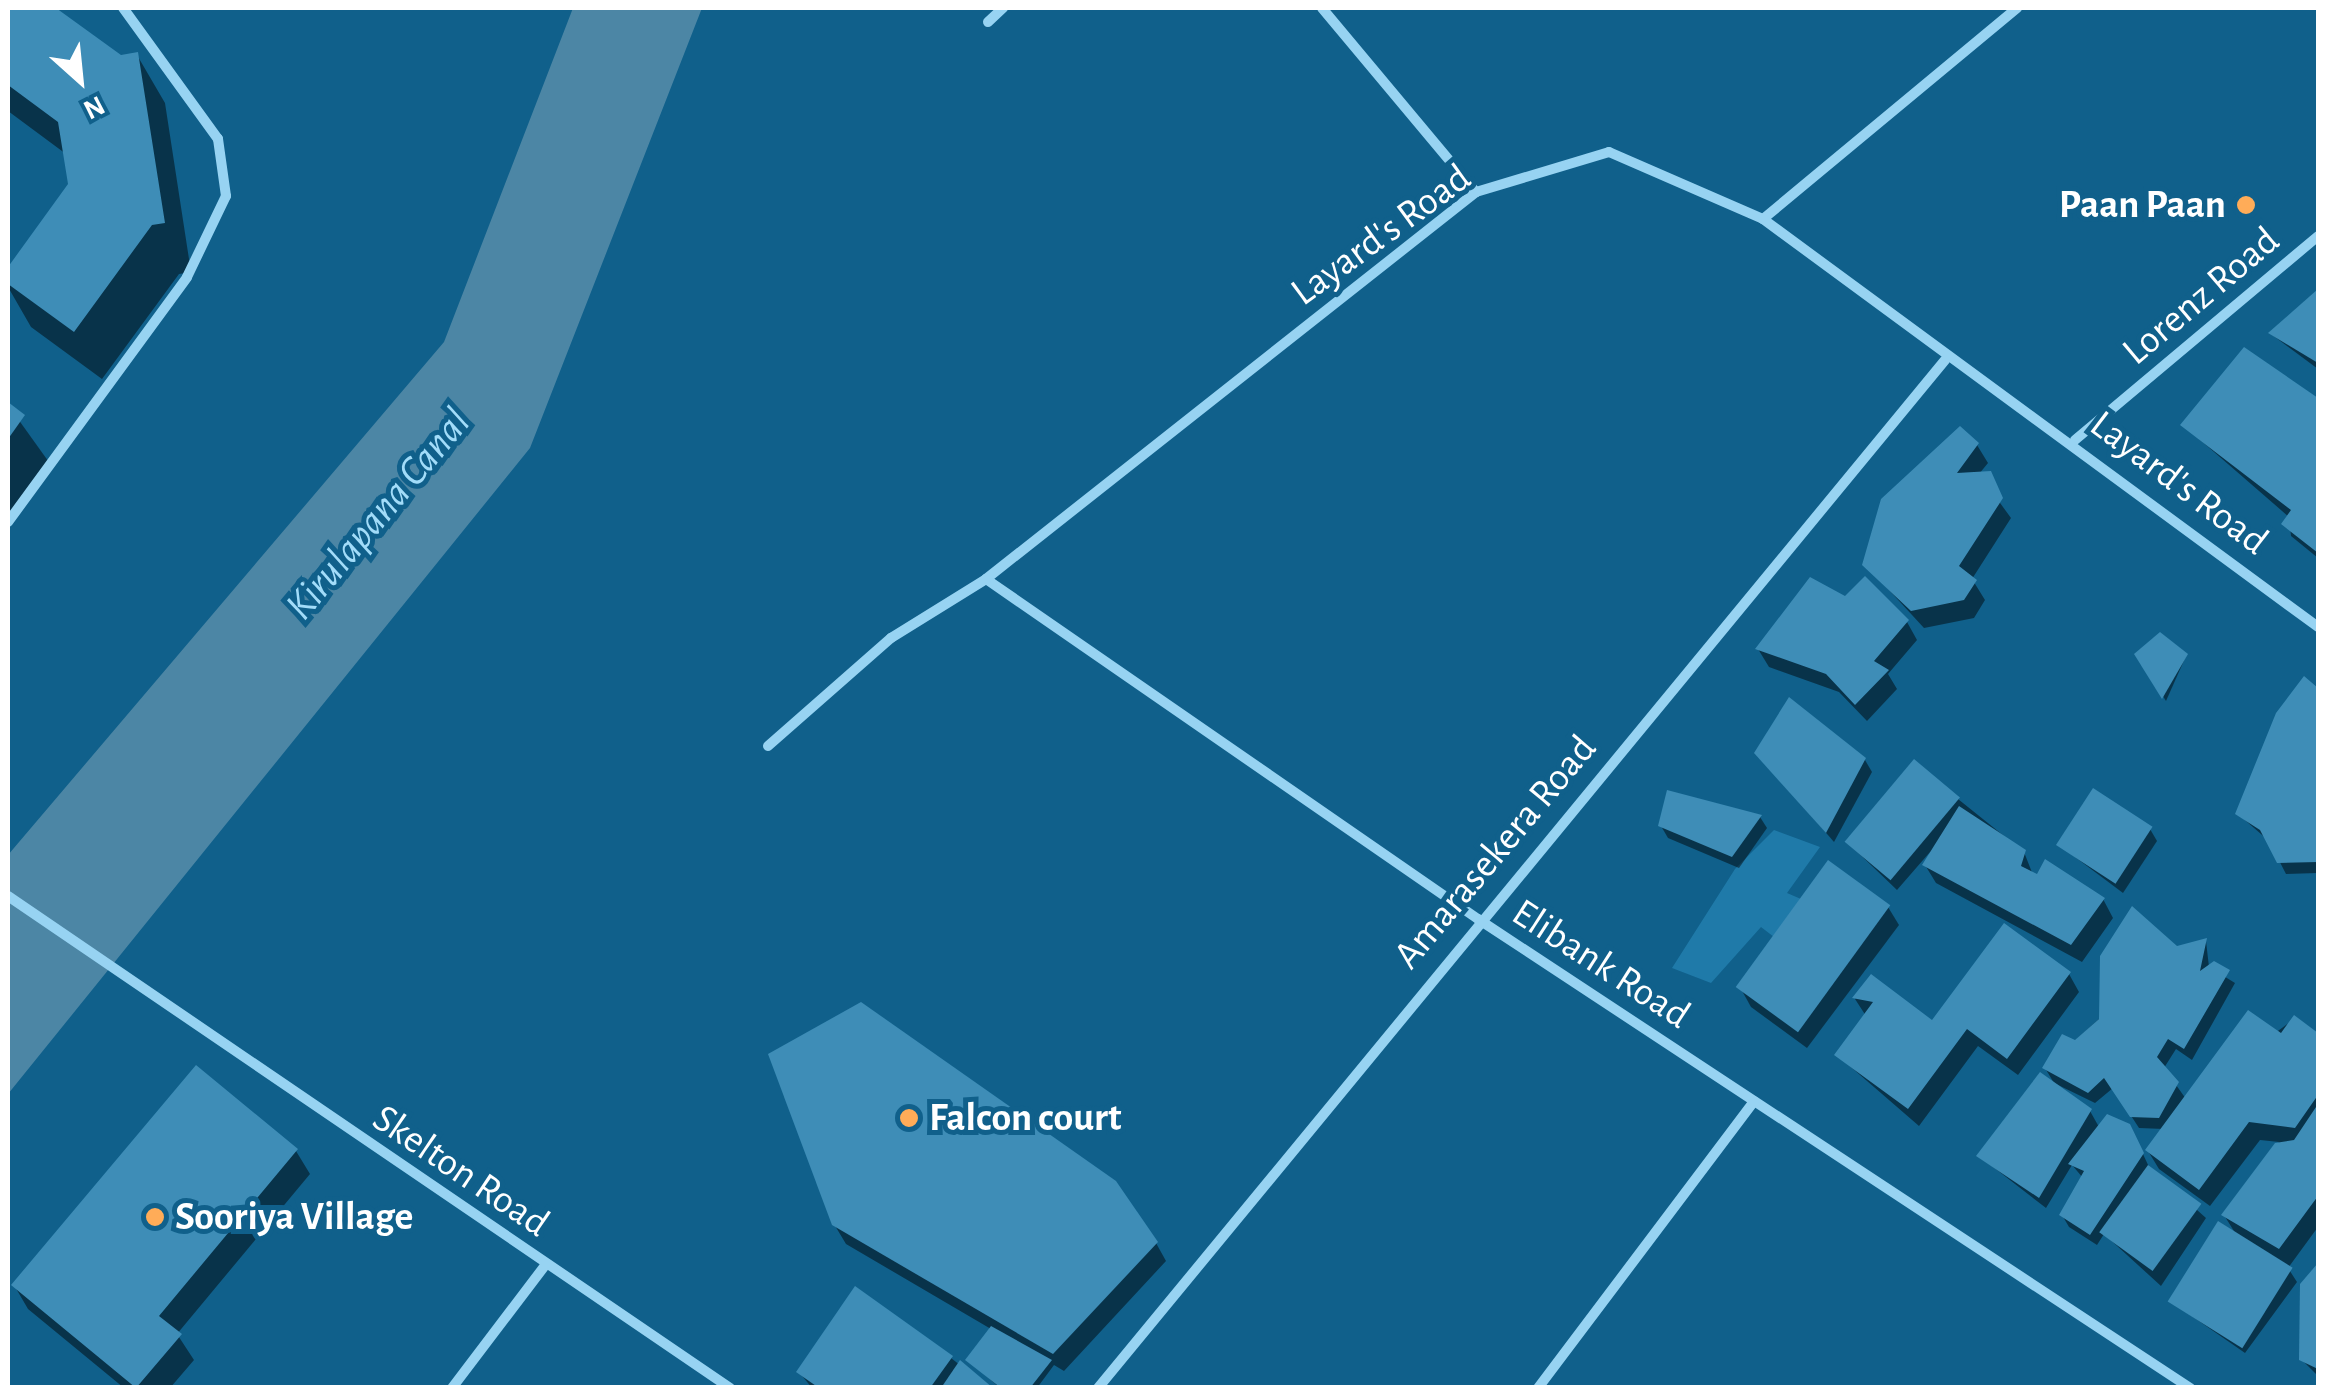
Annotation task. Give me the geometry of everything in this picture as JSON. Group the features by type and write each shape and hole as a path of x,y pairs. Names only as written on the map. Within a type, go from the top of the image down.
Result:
{"street":[{"path":"8,522 187,277 226,196 218,139 124,8"},
{"path":"988,22 1003,8"},
{"path":"1322,8 1476,192"},
{"path":"1763,219 2017,8"},
{"name":"Layard's Road","path":"768,746 891,638 986,579 1476,192 1609,152 1763,219 1945,360 2075,440 2318,628"},
{"name":"Lorenz Road","path":"2075,440 2318,236"},
{"name":"Amarasekera Road","path":"1098,1388 1478,919 1945,360"},
{"name":"Elibank Road","path":"986,579 1478,919 2190,1388"},
{"name":"Skelton Road","path":"8,896 160,1006 730,1388"},
{"path":"1538,1388 1754,1101"},
{"path":"452,1388 546,1264"}],"shaded area":[{"path":"1774,830 1820,847 1787,893 1801,899 1774,937 1761,927 1711,983 1672,968 1735,869"}],"water":[{"name":"Kirulapana Canal","path":"573,8 702,8 530,448 8,1094 8,855 444,342"}],"building":[{"path":"8,8 56,8 121,55 138,52 165,223 152,225 74,332 8,284 8,267 68,184 58,122 8,85"},
{"path":"2318,289 2318,363 2268,333"},
{"path":"2244,347 2318,398 2318,553 2281,524 2291,510 2180,425"},
{"path":"8,402 25,415 8,439"},
{"path":"1960,426 1979,443 1957,473 1991,471 2003,498 1959,566 1977,580 1964,600 1911,611 1862,565 1881,499"},
{"path":"1865,576 1909,620 1874,661 1889,670 1855,705 1826,674 1755,649 1810,577 1845,596"},
{"path":"2160,632 2188,654 2162,699 2134,654"},
{"path":"2304,676 2318,688 2318,862 2277,863 2260,830 2235,814 2276,713"},
{"path":"1789,697 1866,758 1826,833 1754,753"},
{"path":"1914,759 1960,798 1891,880 1845,842"},
{"path":"2093,788 2153,827 2116,884 2056,845"},
{"path":"1667,790 1762,815 1732,857 1658,826"},
{"path":"1959,806 2026,850 2021,866 2037,874 2045,859 2105,898 2071,945 1922,865"},
{"path":"1828,860 1890,905 1798,1032 1736,987"},
{"path":"2132,906 2177,946 2207,938 2200,971 2214,961 2230,970 2184,1049 2168,1039 2157,1057 2179,1082 2159,1118 2130,1117 2104,1078 2088,1093 2042,1068 2062,1034 2075,1040 2099,1019 2100,956"},
{"path":"2004,923 2071,972 2007,1059 1967,1029 1908,1109 1834,1055 1873,1002 1852,998 1871,974 1932,1020"},
{"name":"Falcon court","path":"861,1002 1116,1181 1158,1242 1053,1354 832,1225 768,1054"},
{"path":"2248,1010 2281,1033 2294,1015 2318,1033 2318,1095 2295,1128 2249,1122 2199,1190 2145,1150"},
{"name":"Sooriya Village","path":"196,1065 298,1149 159,1316 182,1334 136,1388 11,1285"},
{"path":"2040,1072 2092,1109 2039,1198 1976,1156"},
{"path":"2318,1104 2318,1196 2279,1249 2221,1215 2275,1143 2294,1140"},
{"path":"2107,1114 2130,1124 2144,1153 2090,1235 2059,1215 2084,1171 2068,1164"},
{"path":"2148,1165 2201,1204 2153,1271 2099,1232"},
{"path":"2218,1221 2293,1268 2242,1348 2168,1302"},
{"path":"2318,1263 2318,1369 2299,1360 2300,1284"},
{"path":"855,1286 953,1356 930,1388 819,1388 796,1372"},
{"path":"991,1326 1052,1360 1030,1388 1001,1388 965,1360"},
{"path":"960,1360 993,1388 941,1388"}],"place":[{"name":"Paan Paan","path":"2246,205"},
{"name":"Falcon court","path":"909,1118"},
{"name":"Sooriya Village","path":"155,1217"}]}
